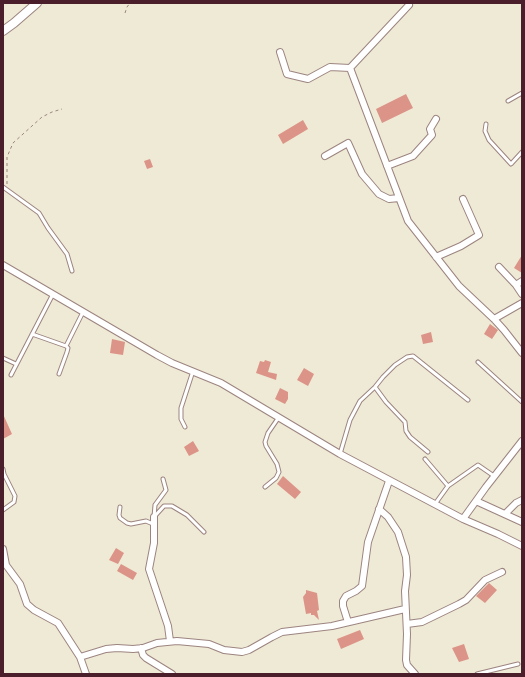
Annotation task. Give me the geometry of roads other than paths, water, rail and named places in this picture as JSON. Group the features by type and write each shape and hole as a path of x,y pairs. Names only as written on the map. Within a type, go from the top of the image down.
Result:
{"street":[{"path":"3,31 37,3"},
{"path":"280,52 287,74 308,79 330,67 350,68 409,5"},
{"path":"350,68 408,221 459,286 494,318 522,353"},
{"path":"387,166 412,156 432,136 430,129 436,119"},
{"path":"325,156 348,143 362,174 378,194 389,199 399,198"},
{"path":"436,257 461,246 479,235 463,199"},
{"path":"3,265 162,358 221,383 340,454 389,481 463,519 522,545"},
{"path":"499,267 516,285 522,294"},
{"path":"516,285 522,281"},
{"path":"494,318 522,303"},
{"path":"463,519 494,476 522,441"},
{"path":"348,622 343,601 346,596 362,586 366,548 389,481"},
{"path":"505,514 522,500"},
{"path":"476,501 522,522"},
{"path":"379,509 398,532 406,557 406,660 407,665 415,674"},
{"path":"154,517 154,543 149,559 149,569 168,626 170,642"},
{"path":"3,549 6,565 20,584 27,604 34,610 58,623 80,657 86,674"},
{"path":"407,624 422,622 466,600 483,582 502,572"},
{"path":"80,657 106,649 117,648 133,650 157,642 190,642 209,644 231,651 242,652 249,650 272,636 282,632 320,628 405,609"},
{"path":"141,648 143,655 146,658 172,674"}],"lane":[{"path":"508,100 522,93"},
{"path":"486,124 484,131 489,140 511,164 522,152"},
{"path":"3,187 38,213 67,254 72,272"},
{"path":"11,375 53,294"},
{"path":"59,374 67,352 66,346 83,312"},
{"path":"32,334 66,346"},
{"path":"340,454 350,420 356,408 365,396 395,365 408,357 413,356 468,400"},
{"path":"3,358 16,364"},
{"path":"478,362 522,402"},
{"path":"184,427 181,419 181,408 193,371"},
{"path":"375,387 386,402 405,422 406,431 410,437 428,452"},
{"path":"265,487 276,478 279,472 277,464 265,442 268,433 279,417"},
{"path":"426,459 448,486"},
{"path":"435,504 448,486 478,465 494,476"},
{"path":"3,469 4,474 16,496 14,502 3,510"},
{"path":"154,517 155,505 167,487 164,479"},
{"path":"154,517 164,506 172,506 187,515 204,532"},
{"path":"120,507 119,516 127,523 131,524 146,521 153,524"},
{"path":"478,674 518,664"}]}
